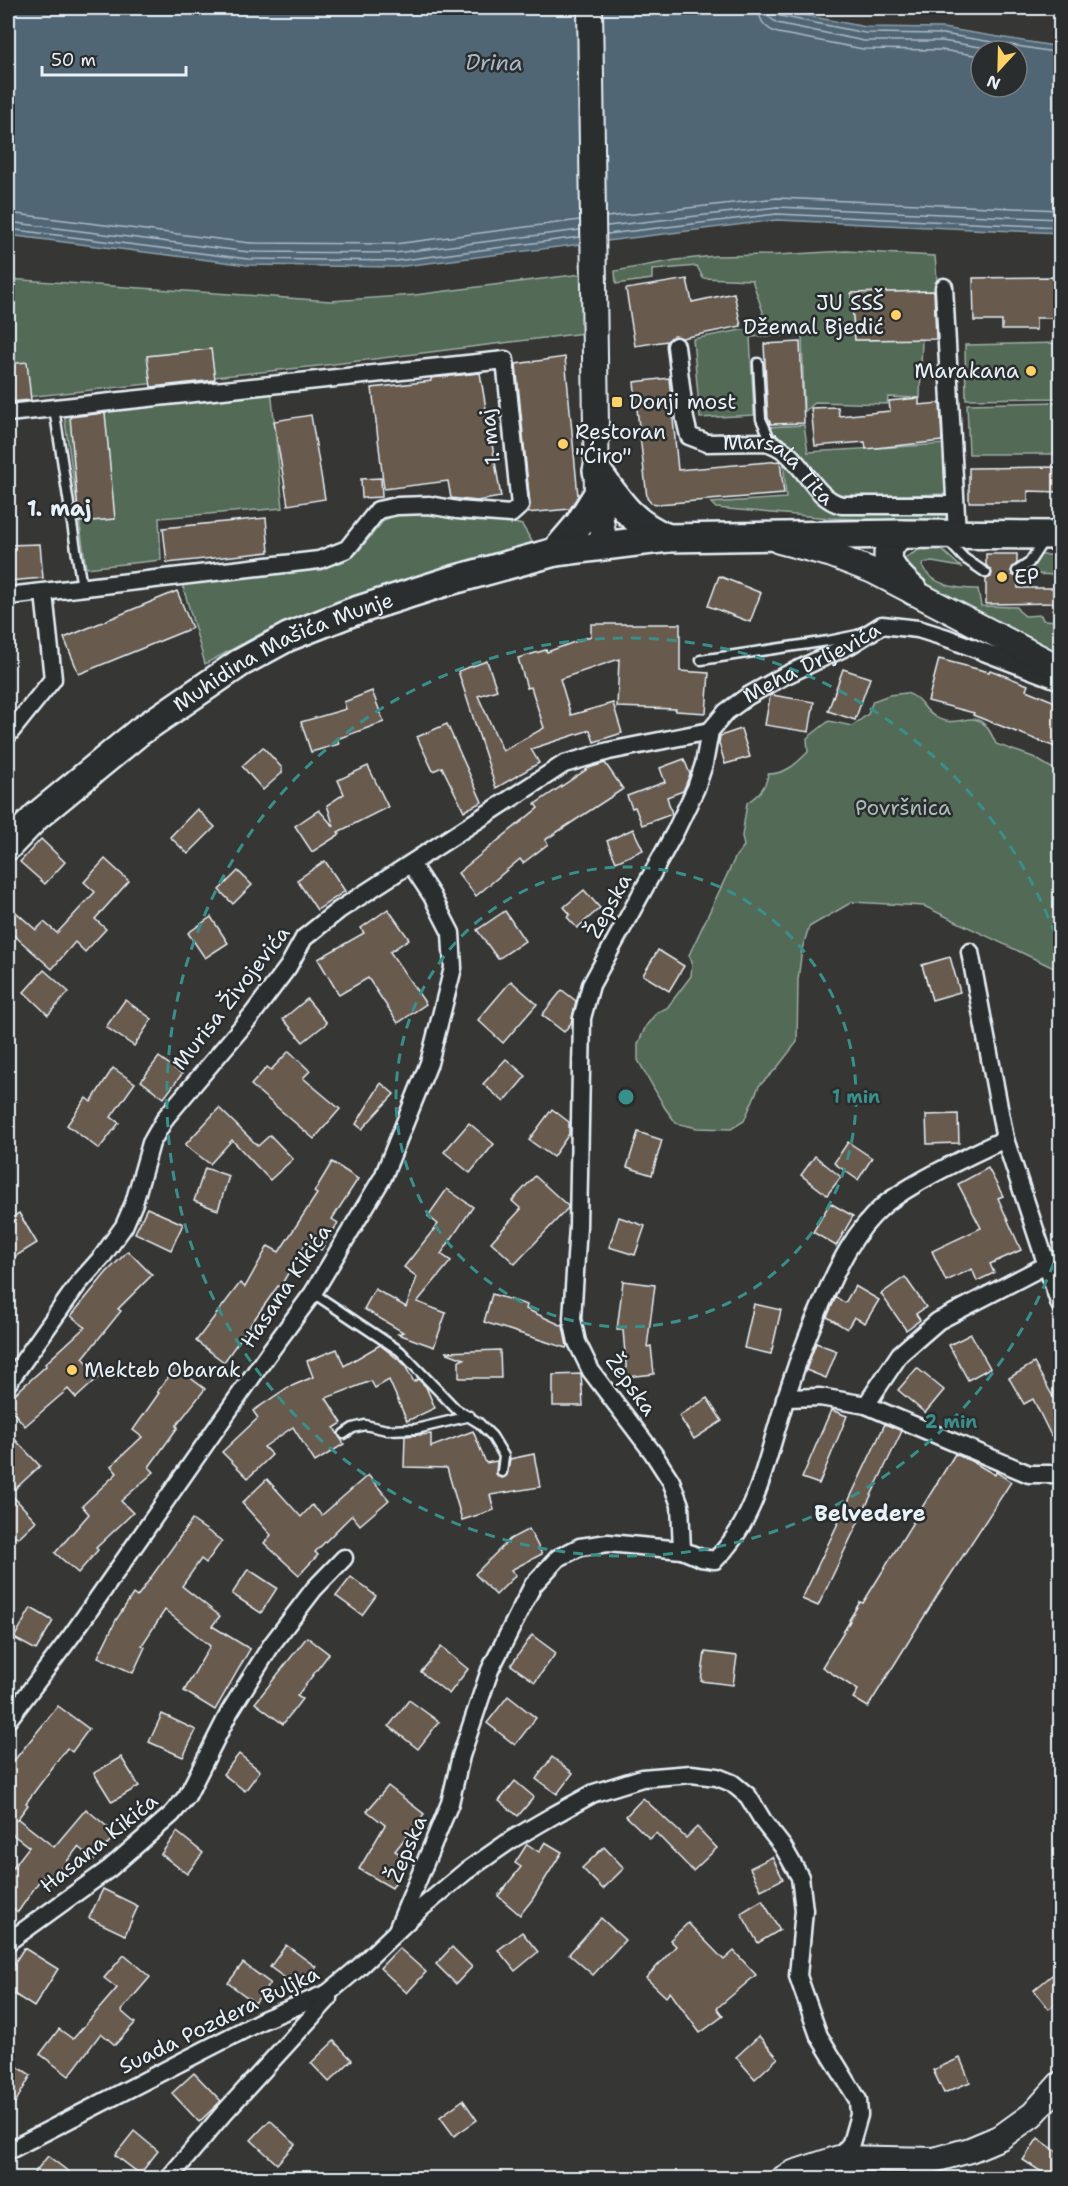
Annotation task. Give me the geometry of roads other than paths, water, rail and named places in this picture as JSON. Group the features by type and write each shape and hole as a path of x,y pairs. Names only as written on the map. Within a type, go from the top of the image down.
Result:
{"main road":[{"path":"590,8 597,483 605,546"},
{"path":"597,483 636,521 649,530 668,538"},
{"path":"555,552 579,524 597,483"},
{"path":"901,534 893,541 889,549 889,564 914,591"},
{"name":"Maršala Tita","path":"605,546 668,538 901,534 1054,535"},
{"path":"765,537 853,562 914,591 1060,668"},
{"name":"Muhidina Mašića Munje","path":"8,846 37,816 139,732 240,663 279,642 352,612 396,598 555,552 605,546"},
{"path":"784,2178 839,2158 934,2160 970,2150 1000,2137 1025,2120 1060,2084"}],"street":[{"path":"944,287 955,505 949,535"},
{"name":"Maršala Tita","path":"676,346 689,436 707,443 772,443 795,460 825,497 833,503 842,505 955,505"},
{"name":"1. maj","path":"8,414 505,360 520,506 511,514 457,510 429,505 398,506 378,510 348,549 319,560 8,596"},
{"path":"8,735 53,679 44,593"},
{"name":"Meha Drljevića","path":"710,731 726,712 748,696 850,645 882,625 918,629 957,641 1060,681"},
{"name":"Murisa Živojevića","path":"8,1383 72,1293 124,1226 134,1203 151,1143 166,1117 246,1023 288,967 304,938 339,910 564,764 609,751 710,731"},
{"name":"Žepska","path":"397,1930 450,1803 461,1756 490,1670 533,1585 558,1558 580,1546 608,1543 682,1551 680,1504 671,1481 653,1453 591,1371 577,1342 572,1319 578,1220 582,1018 591,985 675,832 696,788 704,764 710,731"},
{"name":"Hasana Kikića","path":"8,1720 72,1635 313,1293 383,1177 429,1063 453,968 451,933 432,896 411,864"},
{"path":"970,952 1005,1139 1060,1305"},
{"path":"682,1551 715,1560 725,1551 751,1508 785,1398 808,1334 848,1247 883,1205 928,1176 1005,1139"},
{"path":"866,1405 900,1354 938,1321 1048,1264"},
{"path":"785,1398 820,1398 866,1405 1029,1474 1060,1472"},
{"name":"Hasana Kikića","path":"8,1942 109,1869 172,1814 187,1796 230,1711 272,1644 314,1589 344,1558"},
{"name":"Suada Pozdera Buljka","path":"8,2151 263,2020 328,1994 397,1930 465,1872 511,1840 594,1793 642,1778 691,1774 717,1777 732,1783 748,1796 765,1824 783,1847 800,1877 804,1910 798,1976 819,2036 858,2100 859,2115 851,2143 839,2158"},
{"path":"169,2178 222,2115 327,1999 328,1994"}],"lane":[{"path":"758,363 761,419 772,443"},
{"path":"54,408 82,589"},
{"path":"949,535 964,558 986,573"},
{"path":"1017,571 1029,563 1054,535"},
{"path":"701,660 866,633"},
{"path":"313,1293 400,1351 456,1409 470,1416 492,1436 504,1456 501,1472"},
{"path":"344,1434 353,1428 365,1425 387,1430 416,1429 470,1416"}],"water":[{"name":"Drina","path":"8,8 767,8 866,27 943,28 1011,39 969,39 969,99 1029,99 1029,42 1060,47 1060,233 777,220 396,267 248,265 8,235"}],"place":[{"name":"JU SSŠ Džemal Bjedić","path":"896,315"},
{"name":"Marakana","path":"1031,371"},
{"name":"Donji most","path":"617,402"},
{"name":"Restoran \"Ćiro\"","path":"563,444"},
{"name":"EP","path":"1002,577"},
{"name":"Mekteb Obarak","path":"72,1370"}],"district":[{"name":"1. maj","path":"59,508"},
{"name":"Belvedere","path":"870,1513"}],"park label":[{"name":"Površnica","path":"903,808"}]}
